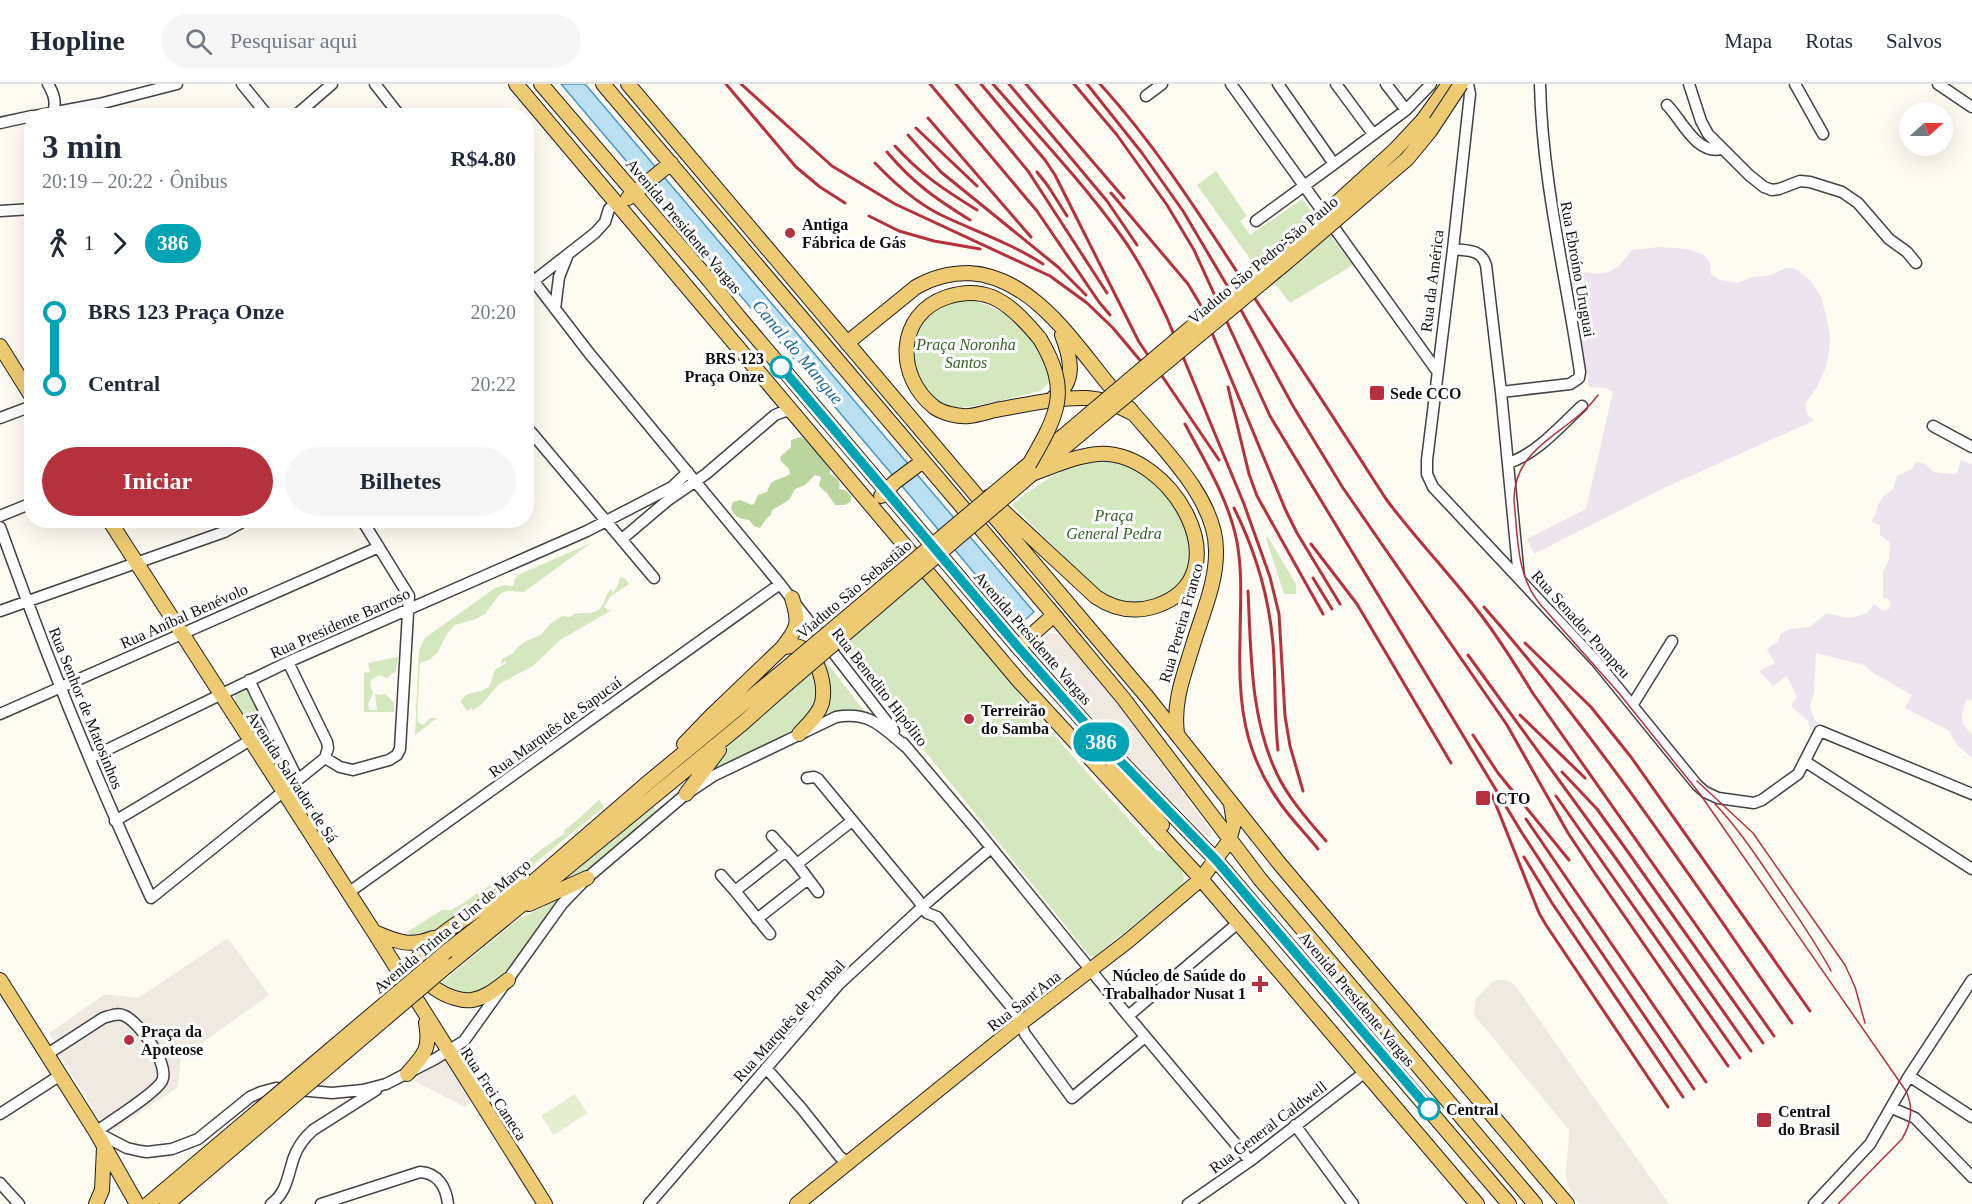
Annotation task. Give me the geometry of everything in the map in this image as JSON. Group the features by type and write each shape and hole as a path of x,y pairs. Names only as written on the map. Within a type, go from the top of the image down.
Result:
{"main road":[{"path":"516,84 1019,681 1201,879 1477,1204"},
{"name":"Avenida Presidente Vargas","path":"541,84 639,190 738,316 890,486 1018,647 1100,740 1216,860 1509,1204"},
{"name":"Avenida Presidente Vargas","path":"603,84 638,127 666,167 918,464 1054,615 1123,698 1229,841 1535,1204"},
{"path":"616,84 639,106 661,122"},
{"name":"Avenida Presidente Vargas","path":"628,84 951,464 1178,735 1279,863 1567,1204"},
{"name":"Viaduto São Pedro-São Paulo","path":"1065,441 1395,150 1423,120 1449,84"},
{"name":"Viaduto São Pedro-São Paulo","path":"1065,441 1393,172 1418,147 1461,84"},
{"path":"617,202 623,201 639,190 666,167"},
{"path":"664,258 693,284 738,316"},
{"path":"847,343 927,280 959,273 980,274 1001,279 1032,297 1109,385"},
{"path":"1031,468 1049,430 1058,401 1059,386 1052,358 1040,339 1010,309 992,297 974,293 957,294 938,300 925,309 911,327 906,349 908,372 918,392 936,409 968,416 1049,400 1061,392 1070,375 1068,349 1054,320"},
{"path":"0,346 24,384"},
{"name":"Rua Pereira Franco","path":"1049,400 1087,398 1103,400 1130,410 1173,461 1204,506 1213,526 1216,550 1215,572 1179,689 1175,718 1178,735"},
{"name":"Viaduto São Sebastião","path":"782,679 1065,441"},
{"path":"951,464 1096,597 1108,605 1124,610 1144,609 1160,604 1176,595 1188,584 1195,568 1197,549 1188,517 1168,486 1140,464 1122,457 1099,454 1031,468"},
{"path":"873,508 890,486 918,464"},
{"name":"Avenida Salvador de Sá","path":"114,528 374,932 448,1052"},
{"path":"645,785 710,717 782,648 796,630 798,622 792,598"},
{"path":"1018,647 1054,615"},
{"path":"782,648 793,646 802,648 815,661 821,676 822,703 816,716 799,734"},
{"name":"Avenida Trinta e Um de Março","path":"167,1204 447,966 743,723 782,679"},
{"name":"Avenida Trinta e Um de Março","path":"148,1204 447,951 509,903 645,785 782,679"},
{"path":"686,794 713,757 743,723"},
{"path":"1100,740 1129,787 1172,839 1179,854"},
{"name":"Rua Sant'Ana","path":"797,1204 1201,879 1229,841 1234,823 1230,800"},
{"path":"508,980 481,998 469,1001 457,999 437,990 424,979 418,961 425,948 441,935 559,859"},
{"path":"514,911 587,878"},
{"path":"374,932 398,942 410,944 441,935"},
{"path":"1306,934 1317,978"},
{"name":"Rua Frei Caneca","path":"0,980 96,1132 137,1204"},
{"path":"407,1074 427,1047 429,1038 424,1014"},
{"name":"Rua Frei Caneca","path":"448,1052 545,1204"},
{"path":"96,1204 102,1190 104,1148"}],"street":[{"path":"48,84 56,105 55,108"},
{"path":"76,108 177,84"},
{"path":"242,84 262,108"},
{"path":"304,108 332,84"},
{"path":"375,84 394,108"},
{"path":"1146,96 1162,84"},
{"path":"1231,84 1437,371"},
{"path":"1278,84 1335,164"},
{"path":"1336,84 1373,134"},
{"path":"1386,84 1406,110"},
{"name":"Rua da América","path":"1430,483 1426,468 1454,249 1470,94 1468,84"},
{"name":"Rua Ebroíno Uruguai","path":"1501,392 1570,384 1579,378 1579,365 1550,196 1542,128 1540,84"},
{"path":"1689,84 1703,125 1722,149 1764,187 1772,190 1779,189 1800,181 1842,192 1850,196 1889,239 1907,252 1916,263"},
{"path":"1795,84 1823,134"},
{"path":"1938,84 1972,107"},
{"path":"1256,221 1406,110 1428,85"},
{"path":"1667,105 1698,143 1712,149 1722,149"},
{"path":"0,123 24,118"},
{"path":"534,281 567,257 606,222 609,209 617,202"},
{"path":"0,211 24,210"},
{"path":"1454,249 1478,253 1484,259 1501,392 1519,578"},
{"path":"555,309 559,278 567,257"},
{"name":"Rua Benedito Hipólito","path":"534,288 555,309 792,598 906,747 1250,1161"},
{"path":"1508,463 1518,460 1533,450 1582,406"},
{"path":"0,418 24,409"},
{"path":"622,539 667,501 696,482 776,414 785,411 795,413"},
{"path":"1933,426 1972,447"},
{"path":"534,436 654,578"},
{"name":"Rua Presidente Barroso","path":"90,758 288,662 606,522 672,487 688,472"},
{"name":"Rua Senador Pompeu","path":"1430,483 1596,661 1703,791 1728,800 1754,803 1768,797 1785,785 1798,774 1806,762"},
{"path":"0,516 24,506"},
{"name":"Rua Senhor de Matosinhos","path":"0,527 27,602 115,821 151,898 283,793"},
{"path":"0,611 231,528"},
{"path":"325,758 353,770 389,760 399,752 401,742 409,596 367,528"},
{"name":"Rua Aníbal Benévolo","path":"0,714 379,547"},
{"name":"Rua Marquês de Sapucaí","path":"348,893 780,584"},
{"path":"1633,704 1672,641"},
{"path":"283,793 325,758 328,748 288,662"},
{"path":"249,680 298,780"},
{"path":"448,1052 464,1041 562,904 587,878 686,794 713,776 836,717 850,715 876,722 906,747"},
{"path":"1972,794 1820,731 1806,762 1972,868"},
{"path":"115,821 249,741"},
{"path":"807,778 818,779 927,913 937,917 1014,1010 1022,1023 1025,1034 1072,1098 1145,1037"},
{"path":"797,864 852,821"},
{"path":"772,836 818,892"},
{"name":"Rua Marquês de Pombal","path":"650,1204 839,984 922,907 992,848"},
{"path":"735,891 786,851"},
{"path":"721,875 770,934"},
{"path":"758,919 808,879"},
{"path":"1128,1016 1238,923"},
{"path":"1814,1204 1863,1153 1972,980"},
{"path":"46,1054 103,1018 123,1014 136,1024 157,1054 164,1069 161,1083 96,1132"},
{"name":"Rua Frei Caneca","path":"96,1132 127,1148 140,1151 172,1149 198,1139 250,1097 261,1092 276,1088 332,1093 363,1090 386,1084 448,1052"},
{"path":"766,1068 840,1157 849,1163"},
{"name":"Rua General Caldwell","path":"1188,1204 1250,1161 1364,1073"},
{"path":"0,1114 59,1076"},
{"path":"1910,1076 1972,1118"},
{"path":"276,1202 287,1180 294,1156 305,1137 312,1130 386,1084"},
{"path":"1892,1108 1915,1118 1972,1177"},
{"path":"1295,1125 1353,1204"},
{"path":"321,1204 420,1172 432,1174 442,1184 447,1194 448,1204"},
{"path":"0,1183 18,1204"}],"shaded area":[{"path":"1660,247 1687,249 1704,255 1710,263 1711,274 1720,280 1738,283 1749,278 1771,275 1785,268 1793,268 1811,281 1821,297 1830,337 1826,367 1805,405 1807,414 1813,421 1666,487 1534,554 1527,539 1586,509 1613,392 1605,388 1589,387 1568,276 1587,272 1595,274 1609,272 1619,266 1632,250"},
{"path":"1961,460 1972,464 1972,698 1971,701 1966,700 1962,713 1963,724 1972,735 1972,758 1958,746 1948,730 1905,708 1912,695 1870,671 1864,665 1816,653 1814,692 1810,706 1820,726 1811,731 1808,721 1792,707 1797,697 1787,676 1773,686 1759,671 1775,663 1767,650 1778,642 1780,634 1790,629 1810,627 1827,613 1847,618 1867,613 1874,604 1883,611 1889,609 1891,602 1883,598 1883,571 1889,560 1890,542 1880,535 1880,525 1871,521 1876,514 1877,507 1882,498 1893,489 1897,476 1912,469 1916,462 1925,464 1933,472 1954,474 1957,473"},
{"path":"1048,633 1056,634 1063,639 1114,698 1212,833 1210,837 1207,837 1092,720 1038,657 1035,650 1036,642"},
{"name":"Praça da Apoteose","path":"228,938 269,995 181,1058 178,1087 112,1131 97,1115 58,1052 60,1051 49,1033 105,994 138,998"},
{"path":"1506,980 1514,984 1669,1204 1580,1204 1575,1199 1566,1177 1569,1130 1474,1015 1476,999 1492,982"},
{"path":"445,1058 470,1099 465,1107 411,1079"}],"green space":[{"path":"1216,171 1247,216 1240,221 1250,235 1302,199 1353,265 1290,303 1255,258 1251,260 1197,185"},
{"name":"Praça Noronha Santos","path":"968,300 997,310 1010,318 1032,341 1046,368 1049,383 1040,391 982,405 959,407 943,405 927,392 915,370 913,358 917,333 931,313 942,306"},
{"path":"800,437 825,457 830,474 839,481 839,489 845,490 851,496 851,501 845,505 835,505 819,486 821,477 815,475 805,485 795,489 789,500 772,510 771,515 760,528 754,526 749,520 735,515 731,507 733,502 740,500 752,505 758,495 767,492 773,481 790,474 780,457 791,447 791,440"},
{"name":"Praça General Pedra","path":"1103,460 1139,471 1157,485 1182,519 1191,543 1189,565 1184,575 1168,592 1148,603 1125,604 1100,593 1012,505 1054,475 1077,465"},
{"path":"1268,537 1296,584 1296,594 1284,594 1266,538"},
{"path":"591,543 524,592 507,591 500,594 485,614 455,625 447,634 437,653 429,660 420,663 417,721 423,725 431,718 437,718 415,735 419,650 425,638 495,588 505,585 513,586 518,575"},
{"path":"923,576 1015,684 1022,699 1156,850 1167,854 1182,869 1184,881 1181,886 1094,957 1090,956 840,646"},
{"path":"620,577 626,579 629,584 610,597 604,607 612,610 560,640 533,666 499,684 481,705 473,710 471,708 467,711 461,702 459,703 467,694 489,687 495,670 506,663 505,661 501,664 502,659 512,654 528,640 541,635 550,624 562,616 570,617 598,610 609,591 612,589 612,594 618,585"},
{"path":"398,657 396,671 387,678 379,675 371,680 370,686 373,692 368,705 369,710 377,710 375,694 385,694 394,702 394,712 364,712 364,673 370,672 368,663"},
{"path":"824,659 864,711 849,709 823,717 821,661"},
{"path":"812,670 817,686 816,700 812,711 804,721 781,736 706,774 731,741"},
{"path":"247,688 289,774 285,777 280,775 235,702 235,694"},
{"path":"599,800 604,807 513,881 436,932 412,938 407,932 442,910 450,910 460,905 511,871 522,867 538,852 565,833 564,830"},
{"path":"653,806 657,811 652,814 653,816 589,870 555,887"},
{"path":"561,897 506,973 491,986 475,992 467,992 440,984 516,921"},
{"path":"575,1094 587,1113 554,1135 541,1116"}],"water":[{"name":"Canal do Mangue","path":"561,84 585,84 1034,612 1018,626 907,492"}],"tram line":[{"path":"1598,395 1573,420 1533,453 1523,466 1516,482 1514,501 1522,568 1526,581 1540,604 1618,692 1700,794 1906,1091 1910,1104 1910,1116 1908,1128 1902,1139 1838,1204"},
{"path":"1697,781 1753,833 1845,965 1855,987 1865,1023"},
{"path":"1715,804 1754,853 1805,927 1831,971"}],"railway":[{"path":"726,84 796,167 820,187 845,203"},
{"path":"741,84 832,166 895,204 1050,276 1087,303 1113,328 1149,371"},
{"path":"930,84 1037,211 1110,315"},
{"path":"956,84 1028,171 1107,293"},
{"path":"981,84 1055,175 1139,342 1219,460"},
{"path":"993,84 1076,178 1122,237 1135,256 1167,318 1244,504 1270,577 1279,614 1285,716 1290,746 1303,791"},
{"path":"1009,84 1107,201 1137,245"},
{"path":"1026,84 1124,198"},
{"path":"1074,84 1117,135 1167,205 1194,250 1270,416 1522,833 1694,1089"},
{"path":"1087,84 1142,153 1183,211 1235,299 1293,406 1343,488 1507,725 1568,833 1728,1066"},
{"path":"1100,84 1138,129 1190,201 1386,499 1485,621 1532,692 1774,1036"},
{"path":"928,118 1031,237"},
{"path":"916,128 977,186"},
{"path":"908,135 941,172 1058,267 1086,295"},
{"path":"895,146 934,181 977,210"},
{"path":"887,152 926,190 970,220"},
{"path":"875,163 905,191 930,209 1043,264"},
{"path":"1037,172 1067,216"},
{"path":"1111,193 1188,284 1200,304 1286,511 1340,604"},
{"path":"869,216 899,231 934,241 980,249"},
{"path":"1228,387 1249,474 1257,496 1323,614"},
{"path":"1185,424 1222,496 1237,542 1241,579 1240,686 1242,707 1251,746 1258,765 1280,803 1318,849"},
{"path":"1234,508 1255,557 1268,609 1273,644 1278,750"},
{"path":"1311,544 1357,604 1451,763"},
{"path":"1313,578 1332,609"},
{"path":"1248,591 1251,661 1257,707 1268,753 1287,792 1326,841"},
{"path":"1484,607 1526,656 1605,758 1792,1023"},
{"path":"1525,643 1591,707 1631,757 1810,1011"},
{"path":"1468,655 1617,860 1751,1051"},
{"path":"1520,715 1585,778"},
{"path":"1473,735 1498,773 1569,860"},
{"path":"1562,772 1597,809 1763,1043"},
{"path":"1492,795 1539,913 1668,1107"},
{"path":"1556,796 1740,1058"},
{"path":"1526,819 1706,1082"},
{"path":"1524,857 1552,903 1683,1097"}],"bus line":[{"name":"386","path":"781,367 1018,647 1100,740 1216,860 1429,1109"}],"place":[{"name":"Antiga Fábrica de Gás","path":"790,233"},
{"name":"BRS 123 Praça Onze","path":"781,367"},
{"name":"Sede CCO","path":"1377,393"},
{"name":"Terreirão do Samba","path":"969,719"},
{"name":"CTO","path":"1483,798"},
{"name":"Núcleo de Saúde do Trabalhador Nusat 1","path":"1260,984"},
{"name":"Praça da Apoteose","path":"129,1040"},
{"name":"Central","path":"1429,1109"},
{"name":"Central do Brasil","path":"1764,1120"}]}
